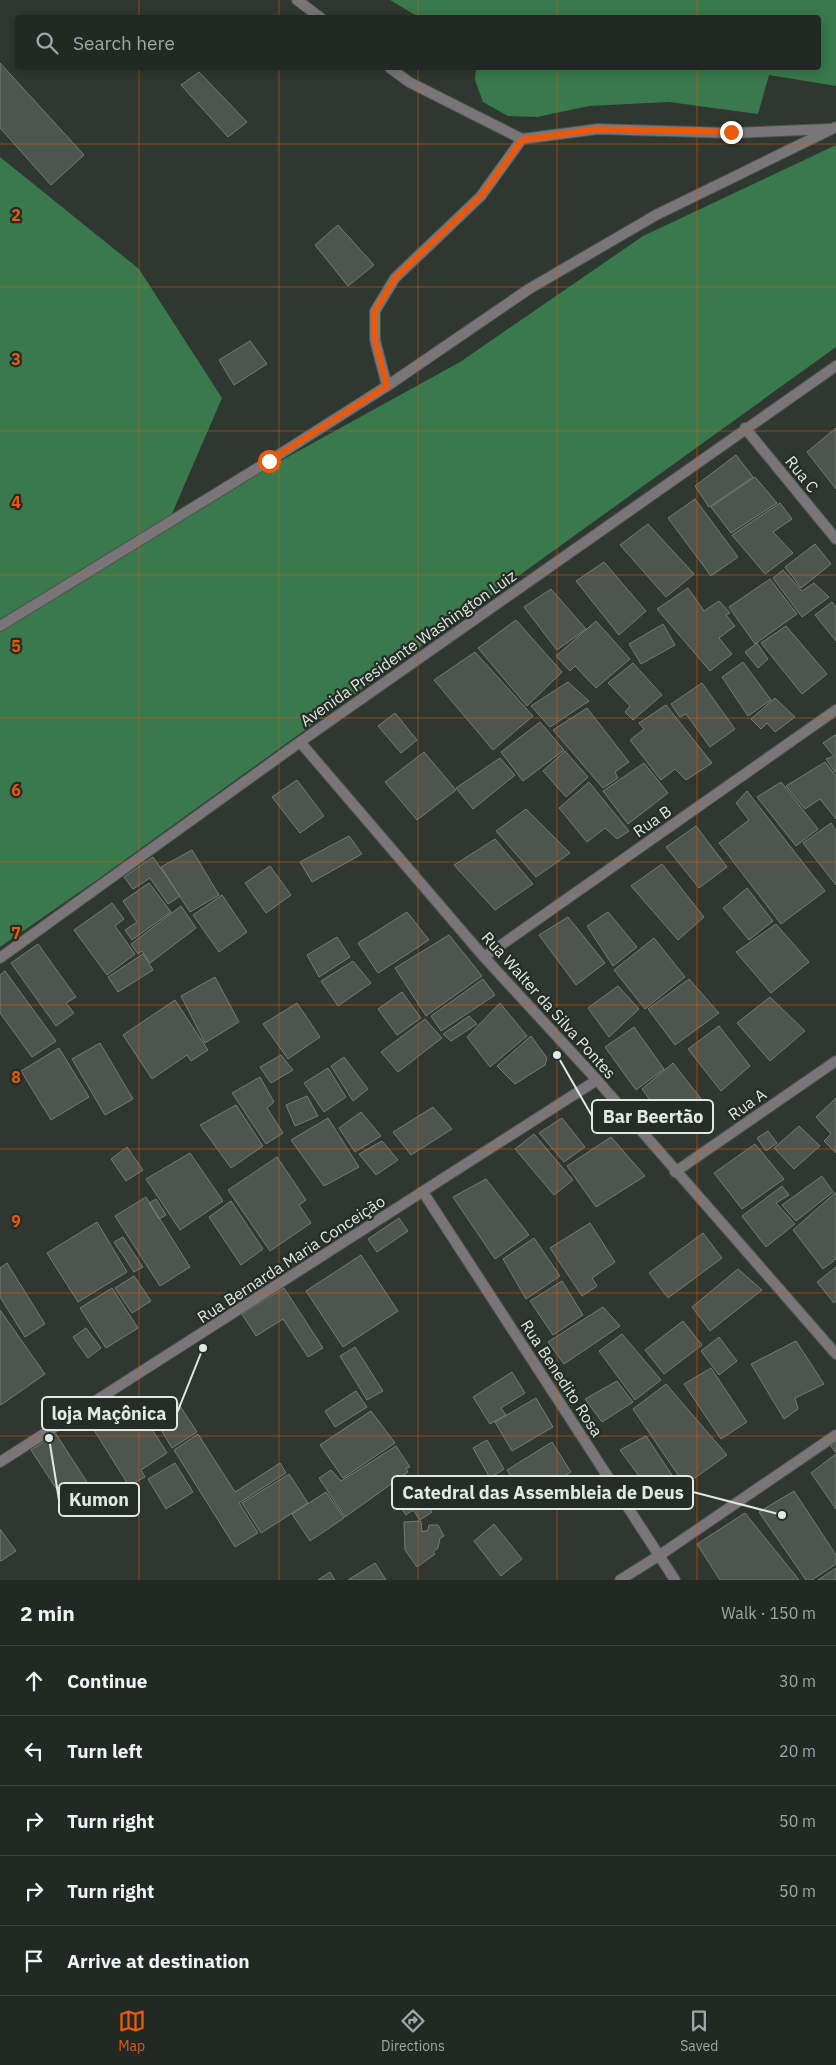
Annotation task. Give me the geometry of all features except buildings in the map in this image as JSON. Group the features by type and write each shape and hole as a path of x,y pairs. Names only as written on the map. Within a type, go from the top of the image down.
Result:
{"street":[{"path":"296,0 317,15"},
{"path":"393,70 409,82 522,140 598,129 731,132 834,128"},
{"path":"0,626 269,461 387,386 529,289 647,220 834,128"},
{"path":"387,386 375,340 375,311 395,278 481,196 522,140"},
{"name":"Avenida Presidente Washington Luiz","path":"0,958 300,742 745,428 836,366"},
{"name":"Rua C","path":"745,428 836,539"},
{"name":"Rua B","path":"484,957 836,710"},
{"name":"Rua Walter da Silva Pontes","path":"300,742 484,957 597,1080 675,1172 836,1354"},
{"name":"Rua A","path":"675,1172 836,1061"},
{"name":"Rua Bernarda Maria Conceição","path":"0,1462 597,1080"},
{"name":"Rua Benedito Rosa","path":"423,1192 675,1580"},
{"path":"620,1580 660,1555 836,1435"}],"green space":[{"path":"390,0 836,0 836,86 769,75 758,114 669,102 589,106 537,117 508,116 483,102 475,80 476,70 821,70 821,15 415,15"},
{"path":"836,145 836,347 97,880 0,947 0,157 139,269 222,398 168,523 460,362 643,236"}],"place":[{"name":"Bar Beertão","path":"557,1055"},
{"name":"loja Maçônica","path":"203,1348"},
{"name":"Kumon","path":"49,1438"},
{"name":"Catedral das Assembleia de Deus","path":"782,1515"}],"route":[{"path":"269,461 387,386 375,340 375,311 395,278 481,196 522,140 598,129 731,132"}]}
